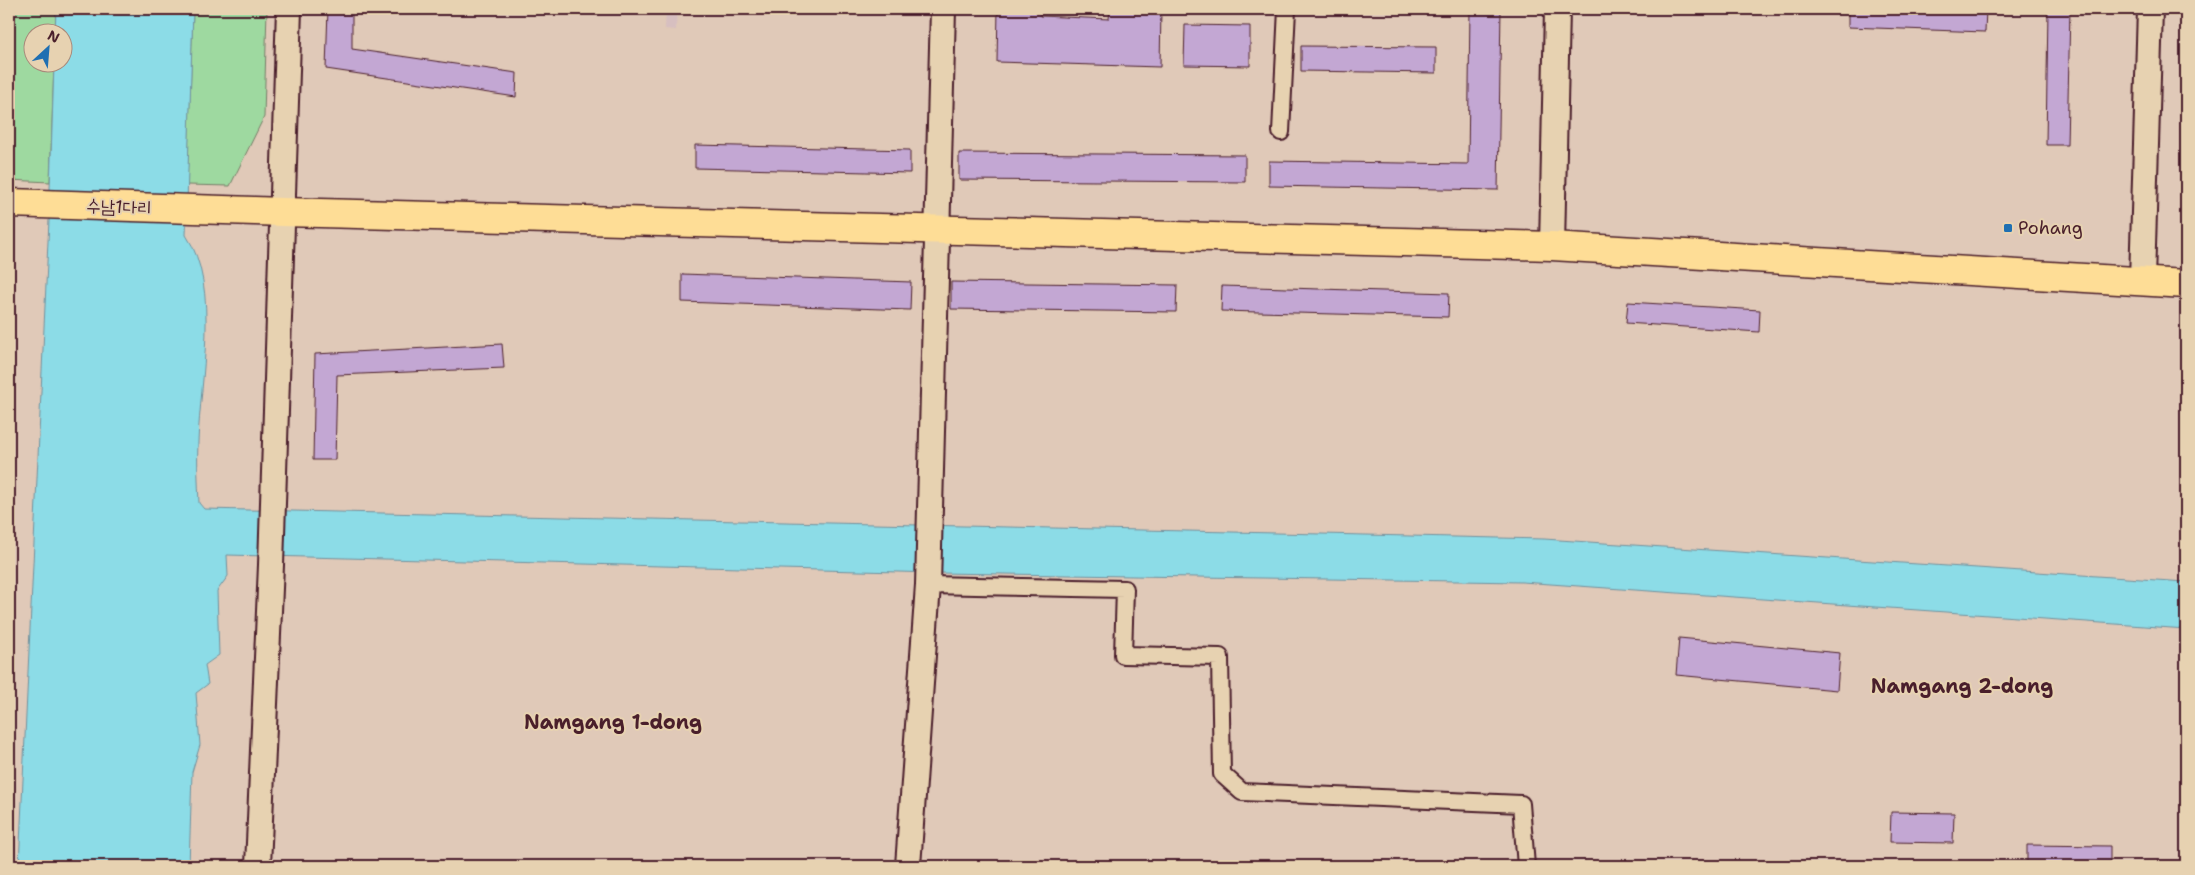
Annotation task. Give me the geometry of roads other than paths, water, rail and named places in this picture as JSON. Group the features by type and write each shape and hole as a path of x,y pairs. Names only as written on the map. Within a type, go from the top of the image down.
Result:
{"highway":[{"name":"수남1다리","path":"9,203 230,211 1552,246 2186,284"}],"street":[{"path":"258,866 271,565 271,508 289,9"},
{"path":"908,866 928,585 943,9"},
{"path":"1281,132 1287,9"},
{"path":"1552,246 1557,9"},
{"path":"2142,280 2150,9"},
{"path":"928,585 1124,589 1123,655 1220,657 1222,774 1242,792 1521,804 1526,866"}],"water":[{"path":"56,9 193,9 186,235 197,256 203,281 206,307 198,457 199,503 204,509 1544,539 2186,582 2186,629 1522,582 938,573 227,555 228,576 217,591 219,655 205,665 208,684 196,693 200,745 192,772 189,866 19,866 49,220 54,72 72,72 72,22 55,22"}],"place":[{"name":"Pohang","path":"2008,228"}],"district":[{"name":"Namgang 2-dong","path":"1962,686"},
{"name":"Namgang 1-dong","path":"613,722"}]}
